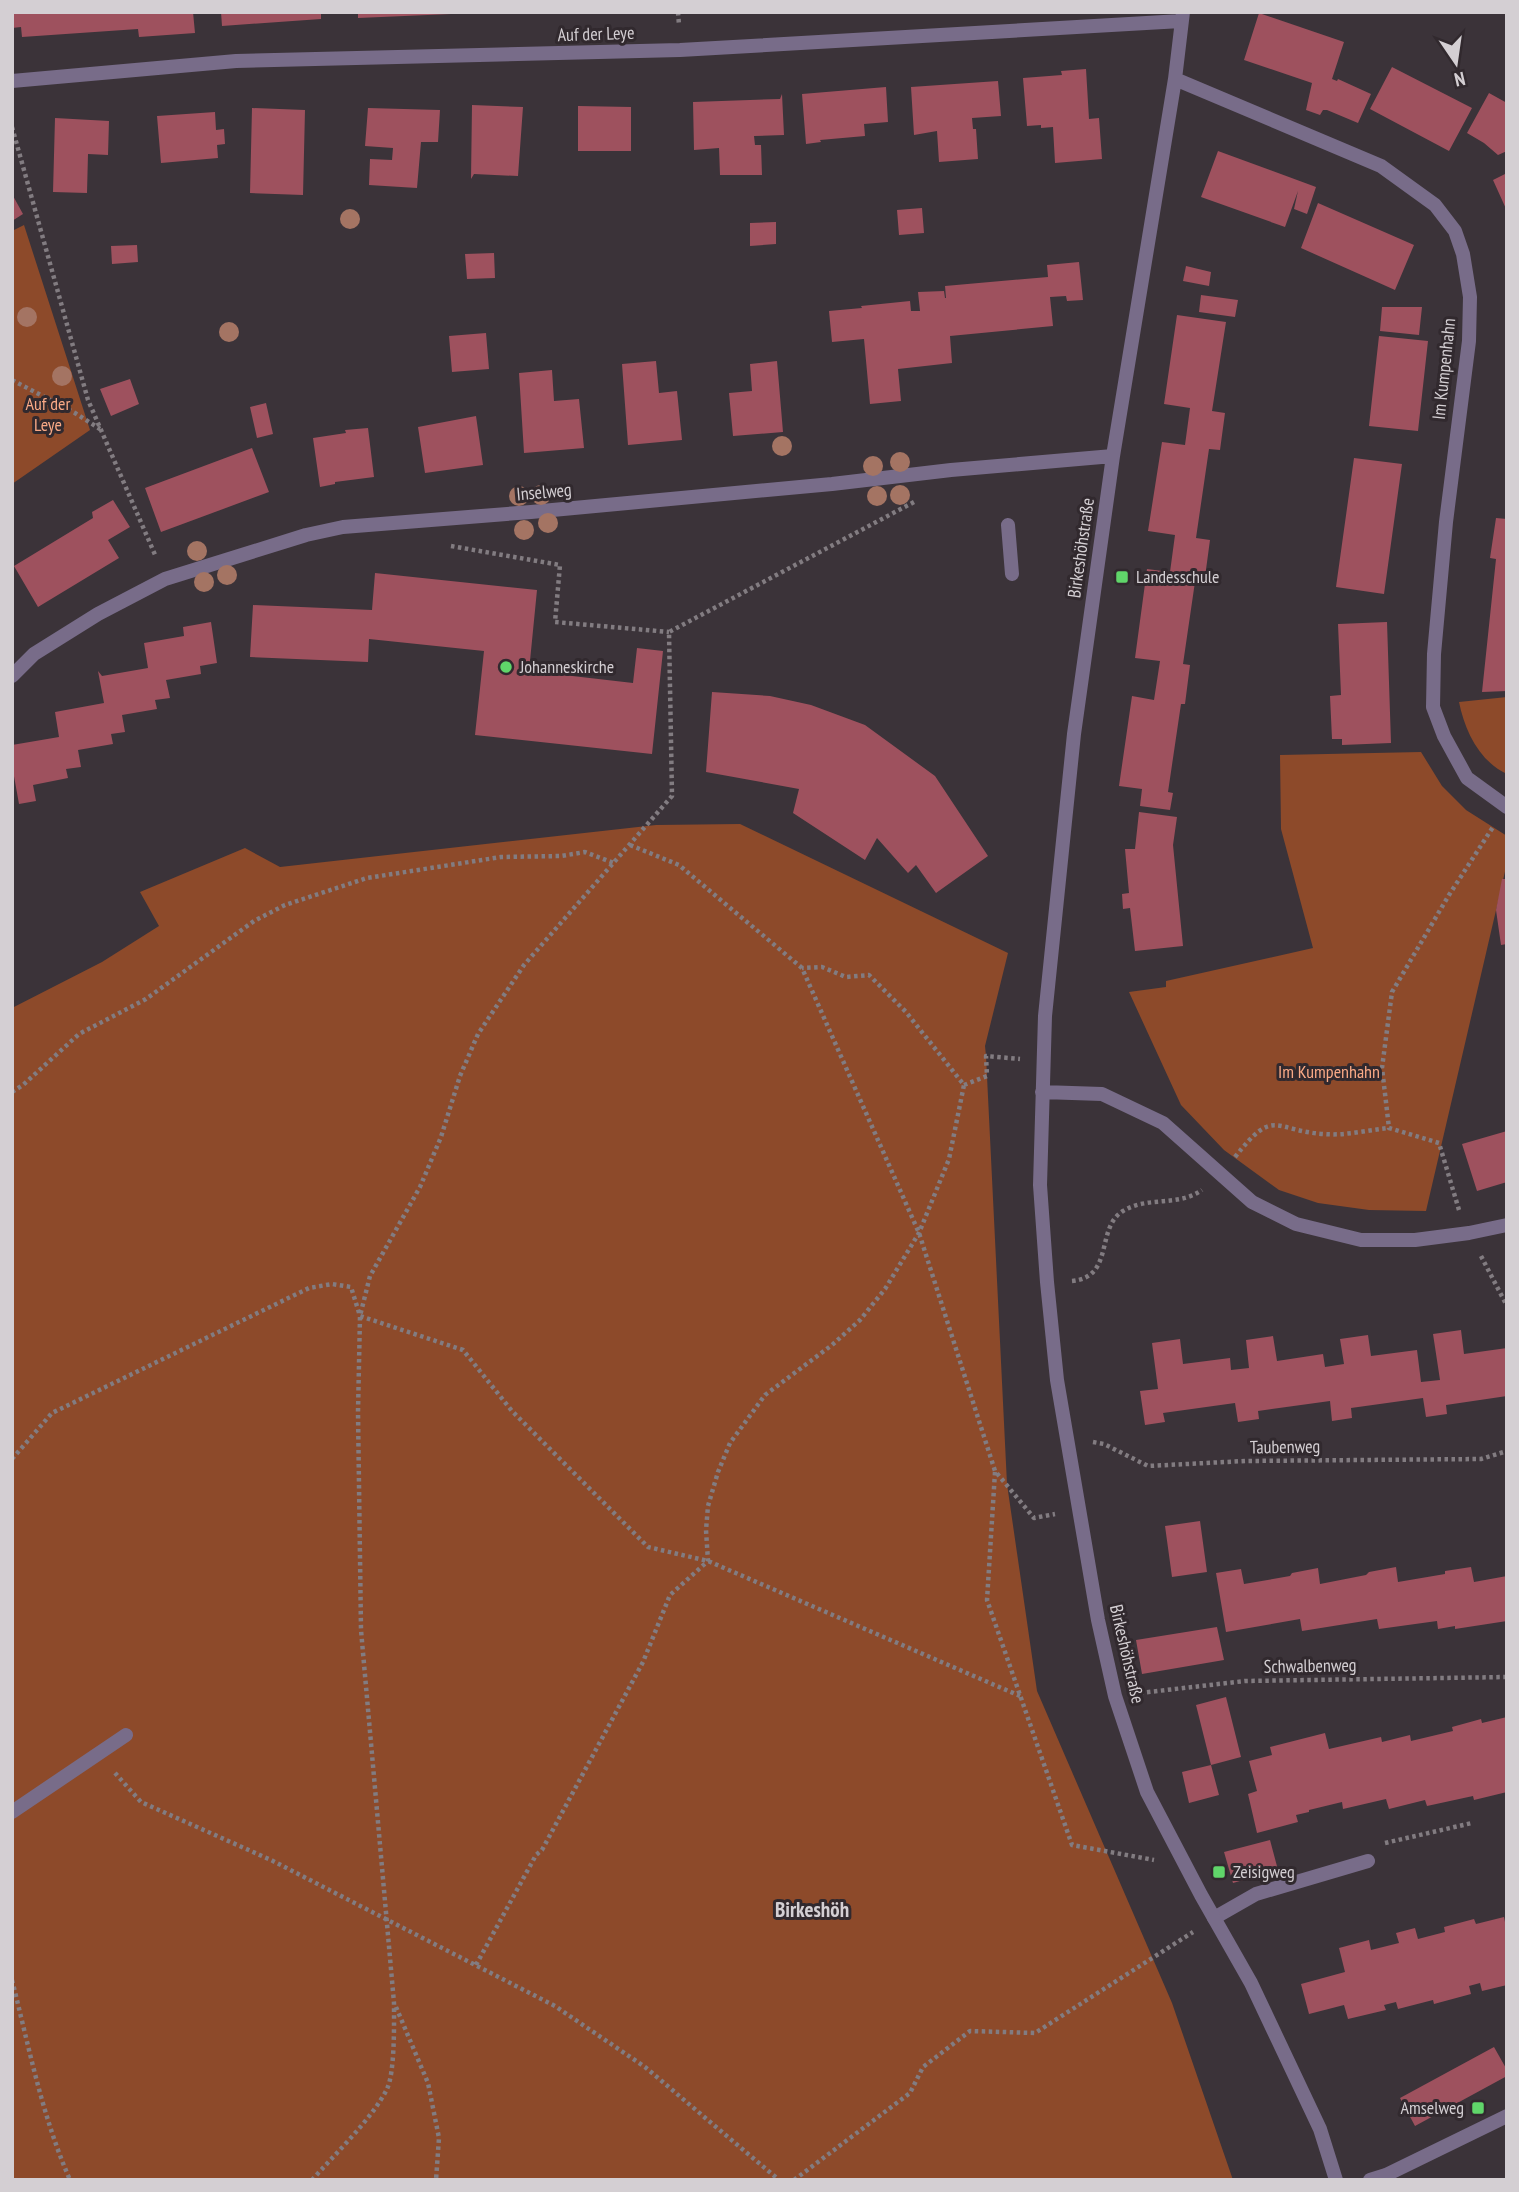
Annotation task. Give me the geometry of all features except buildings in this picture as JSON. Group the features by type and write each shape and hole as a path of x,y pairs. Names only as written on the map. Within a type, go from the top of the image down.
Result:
{"street":[{"name":"Birkeshöhstraße","path":"1182,17 1113,456 1074,734 1045,1016 1040,1185 1057,1380 1098,1620 1115,1696 1147,1792 1251,1983 1320,2129 1336,2180"},
{"name":"Auf der Leye","path":"12,81 236,61 680,50 1182,17"},
{"name":"Im Kumpenhahn","path":"1174,79 1381,166 1435,205 1455,231 1463,254 1470,297 1469,341 1446,522 1434,654 1433,707 1444,737 1467,778 1506,807"},
{"name":"Inselweg","path":"12,676 34,654 98,614 165,579 306,535 343,527 805,487 951,470 1113,456"},
{"path":"1008,525 1012,573"},
{"path":"1042,1092 1102,1094 1163,1123 1252,1202 1296,1224 1361,1240 1415,1240 1507,1225"},
{"path":"12,1812 126,1735"},
{"path":"1214,1918 1256,1894 1368,1861"},
{"path":"1370,2180 1386,2175 1507,2116"}],"path":[{"path":"12,128 88,400 165,579"},
{"path":"12,380 100,429"},
{"path":"425,521 428,542 560,565 555,622 669,632 934,492 951,470"},
{"path":"312,2180 362,2126 388,2087 394,2040 394,2003 361,1630 358,1412 360,1316 370,1276 420,1187 478,1034 524,965 672,796 669,632"},
{"path":"1506,807 1449,895 1392,992 1382,1068 1389,1128 1439,1143 1457,1206 1507,1306"},
{"path":"630,845 679,865 802,968 919,1233 996,1471 1034,1518 1080,1510"},
{"path":"12,1092 79,1034 146,999 254,921 285,905 367,878 501,857 561,856 585,852 614,863"},
{"path":"802,968 822,967 846,976 869,975 906,1013 964,1085"},
{"path":"964,1085 987,1076 986,1056 1042,1062"},
{"path":"708,1561 708,1506 730,1443 765,1395 832,1345 860,1320 885,1289 919,1233 949,1159 964,1085"},
{"path":"12,1459 52,1413 309,1288 332,1284 351,1286 360,1316"},
{"path":"360,1316 463,1350 512,1411 648,1547 708,1561 1020,1696"},
{"name":"Taubenweg","path":"1068,1436 1104,1444 1148,1466 1245,1461 1480,1459 1507,1451"},
{"path":"996,1471 987,1600 1072,1845 1186,1866"},
{"path":"476,1965 536,1855 542,1850 643,1662 670,1595 708,1561"},
{"name":"Schwalbenweg","path":"1115,1696 1245,1681 1507,1677"},
{"path":"97,1755 141,1802 271,1860 555,2006 645,2067 779,2180"},
{"path":"1368,1861 1382,1843 1472,1822"},
{"path":"794,2180 910,2093 923,2067 970,2031 1035,2033 1214,1918"},
{"path":"12,1980 38,2085 60,2157 70,2180"},
{"path":"394,2003 428,2083 439,2138 436,2180"}],"green space":[{"name":"Auf der Leye","path":"24,225 90,430 12,484 12,231"},
{"path":"1507,697 1507,774 1489,761 1475,744 1465,724 1459,702"},
{"name":"Im Kumpenhahn","path":"1421,752 1442,786 1466,810 1507,836 1507,863 1426,1211 1369,1210 1318,1203 1279,1190 1224,1150 1181,1105 1129,992 1166,987 1166,981 1313,948 1281,829 1280,755"},
{"path":"740,824 1008,953 985,1046 1007,1484 1037,1691 1172,2003 1233,2180 12,2180 12,1008 102,962 159,926 140,892 245,848 280,867 656,825"}],"place":[{"name":"Landesschule","path":"1122,577"},
{"name":"Johanneskirche","path":"506,667"},
{"name":"Zeisigweg","path":"1219,1872"},
{"name":"Amselweg","path":"1478,2108"}],"district":[{"name":"Birkeshöh","path":"812,1910"}]}
